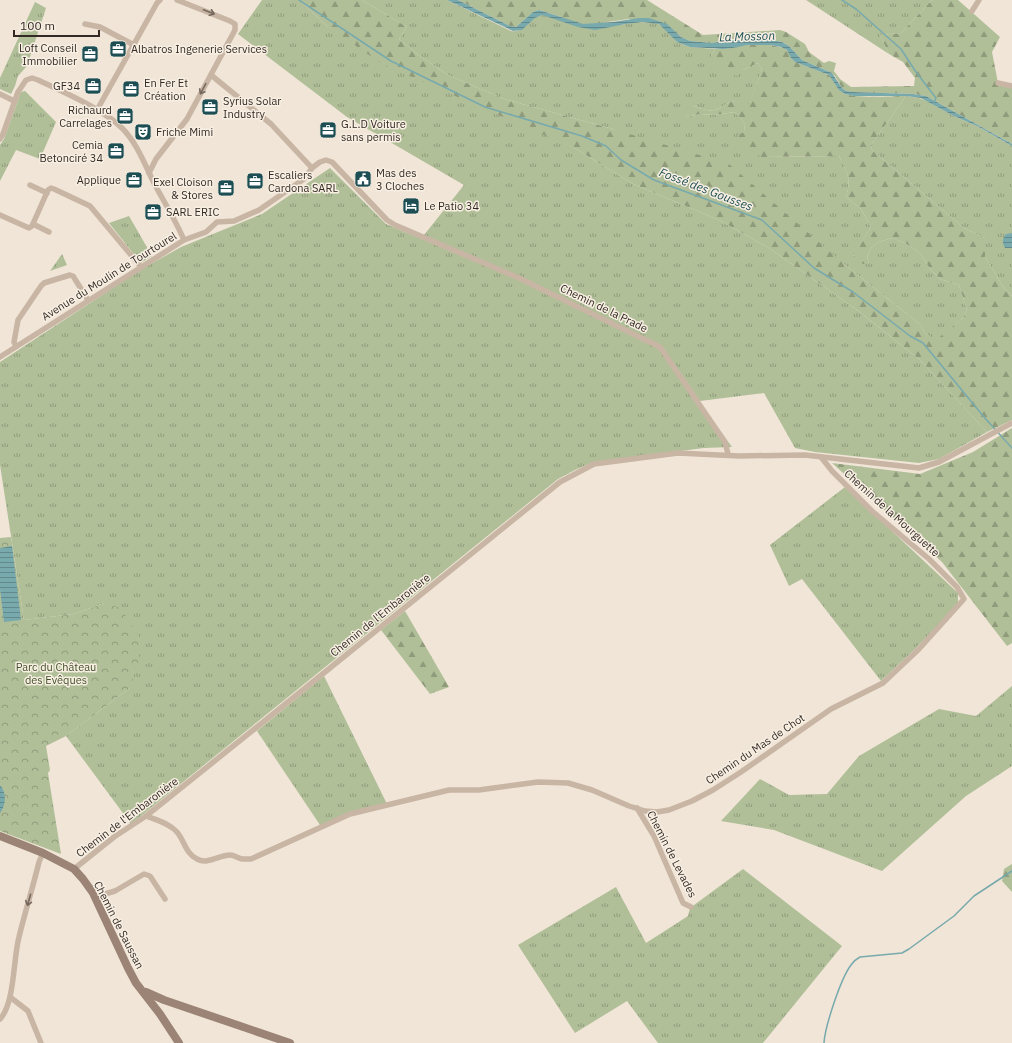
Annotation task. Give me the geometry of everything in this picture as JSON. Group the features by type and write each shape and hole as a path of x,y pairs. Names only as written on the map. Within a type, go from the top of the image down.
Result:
{"street":[{"path":"150,173 156,159 187,119 235,30 235,24 230,21 177,0"},
{"path":"972,11 979,0"},
{"path":"97,110 159,1"},
{"path":"85,24 100,27 134,45"},
{"path":"211,75 271,124 312,168"},
{"path":"1,137 18,92 26,80 32,78 97,110 111,119 130,139 150,173 184,240"},
{"path":"998,83 1012,86"},
{"path":"0,94 14,101"},
{"path":"143,161 156,159"},
{"name":"Avenue du Moulin de Tourtourel","path":"0,357 184,240 206,232 218,222 234,221 259,210 304,179 312,168 320,162 326,160 332,162 387,220 422,237"},
{"path":"30,185 47,193"},
{"path":"0,215 29,228 33,224 47,193 51,188 54,189 90,206 141,267"},
{"path":"33,224 49,232"},
{"name":"Chemin de la Prade","path":"422,237 519,278 660,347 724,442 728,454"},
{"path":"16,346 14,342 18,320 44,283 70,275 73,276 88,300"},
{"path":"728,454 739,456 805,455 919,468 939,462 1012,423"},
{"name":"Chemin de l'Embaronière","path":"72,868 91,857 114,837 146,816 560,482 594,464 678,453 728,454"},
{"name":"Chemin de la Mourguette","path":"821,457 832,471 872,511 929,560 957,587 964,599"},
{"name":"Chemin du Mas de Chot","path":"146,816 165,823 176,830 192,856 197,860 204,861 231,854 242,859 251,859 350,814 450,790 479,790 538,782 568,783 592,790 637,808 664,812 692,801 741,772 831,709 883,683 919,648 964,599"},
{"name":"Chemin de Levades","path":"637,808 654,836 683,903 691,907"},
{"path":"0,836 43,853 72,868"},
{"path":"0,1019 5,1014 10,997 19,936 39,862 43,853"},
{"name":"Chemin de Saussan","path":"72,868 83,879 95,897 136,983 160,1014 179,1043"},
{"path":"95,897 115,891 144,874 150,876 165,899"},
{"path":"142,990 164,1000 290,1043"},
{"path":"10,997 28,1011 40,1043"},
{"path":"160,1014 160,1007 164,1000"}],"green space":[{"path":"262,0 299,0 327,26 576,149 633,184 719,220 769,248 860,312 920,360 987,432 939,459 919,463 815,452 795,448 764,393 700,401 661,345 424,235 464,185 347,117 238,34"},
{"path":"299,0 362,0 407,27 399,39 417,54 448,75 504,99 613,129 729,164 844,264 921,325 925,333 936,340 963,318 967,310 959,285 940,279 930,269 920,253 905,243 892,238 879,242 871,248 867,257 869,264 863,264 853,254 871,227 861,209 846,197 849,180 839,156 761,157 737,142 738,135 744,132 745,124 735,112 714,115 700,114 686,117 683,115 685,110 694,106 705,110 713,110 731,101 749,104 762,70 758,63 743,70 737,76 721,71 711,56 715,49 733,48 752,44 770,45 784,48 789,52 791,58 795,62 829,75 843,93 864,97 906,96 871,145 872,150 964,228 985,238 985,257 1004,288 1012,296 1012,420 987,432 920,360 860,312 769,248 719,220 633,184 576,149 382,64 327,26"},
{"path":"362,0 447,0 511,31 521,30 534,19 542,15 621,25 637,22 657,23 663,27 677,42 690,47 715,49 711,56 743,70 758,63 762,70 749,105 731,101 713,110 705,110 694,106 686,117 700,114 714,115 735,112 745,124 744,133 761,157 839,156 849,180 846,197 861,209 871,227 853,255 869,264 867,257 871,248 879,242 892,238 905,243 920,253 930,269 940,279 959,285 967,310 963,318 936,341 925,333 921,325 844,264 613,129 504,99 448,75 417,54 399,39 407,27"},
{"path":"458,0 647,0 703,35 780,30 786,32 805,44 809,52 824,63 829,61 836,63 834,71 840,79 851,87 914,86 915,78 903,62 889,54 880,35 901,33 932,0 958,0 1000,37 992,52 998,83 1012,87 1012,144 926,96 914,94 846,91 842,88 835,76 830,72 802,60 789,46 782,42 767,39 732,39 711,43 690,41 681,37 666,24 628,19 594,24 583,24 539,10 533,12 516,27 510,26"},
{"path":"806,0 932,0 901,33 880,35 889,54"},
{"path":"35,2 46,8 27,66 18,76 11,94 0,89 0,78"},
{"path":"25,91 56,122 40,159 16,150 0,181 0,145 4,139 21,92"},
{"path":"906,96 927,101 952,115 979,127 1012,146 1012,296 1004,288 985,257 985,238 964,228 872,150 871,145"},
{"path":"330,168 386,224 529,284 658,347 732,447 704,448 593,462 558,479 131,824 66,736 130,688 104,603 74,614 24,620 0,465 0,362 142,269 181,247 262,214"},
{"path":"129,216 152,256 141,263 109,223"},
{"path":"62,254 67,265 50,271"},
{"path":"1012,428 1012,643 1007,646 942,562 832,463 920,474 973,452"},
{"path":"845,487 958,593 958,604 916,648 881,681 802,579 789,586 770,545"},
{"name":"Parc du Château des Evêques","path":"11,537 24,620 74,614 104,603 121,608 140,638 139,659 130,688 66,736 46,746 50,770 48,773 61,854 0,831 0,538"},
{"path":"405,611 449,687 430,694 381,630"},
{"path":"324,676 387,804 320,825 257,731"},
{"path":"1012,686 1012,766 966,796 882,871 774,830 721,821 760,779 789,795 827,794 859,756 939,709 976,716"},
{"path":"1012,864 1012,892 1002,881 1004,869"},
{"path":"743,869 842,946 763,1043 658,1043 627,1001 575,1033 518,945 616,887 646,943 688,916 690,908"}],"water":[{"path":"447,0 458,0 510,26 516,27 533,12 539,10 583,24 649,18 667,24 681,37 690,41 711,43 750,38 782,42 789,46 802,60 832,73 842,88 846,91 926,96 1012,144 1012,146 979,127 952,115 921,98 906,96 854,96 845,94 839,90 829,75 795,62 787,50 781,47 770,45 747,45 723,49 690,47 677,42 659,24 642,22 595,30 578,27 542,15 535,18 522,30 513,31"},
{"path":"1012,233 1012,248 1005,248 1003,239 1006,234"},
{"path":"12,546 21,620 4,622 0,589 0,548"},
{"path":"0,785 4,792 5,799 4,806 0,813"}],"waterway":[{"name":"Fossé des Gousses","path":"299,0 391,61 485,107 582,136 606,146 621,160 654,180 762,220 814,268 853,292 910,336 923,343 984,417 1012,448"},
{"path":"842,0 856,9 901,49 936,98 934,103"},
{"path":"824,1043 827,1025 838,991 847,971 855,960 860,957 902,953 954,916 974,896 1012,871"}],"place":[{"name":"Albatros Ingenerie Services","path":"118,49"},
{"name":"Loft Conseil Immobilier","path":"90,54"},
{"name":"GF34","path":"93,86"},
{"name":"En Fer Et Création","path":"131,89"},
{"name":"Syrius Solar Industry","path":"210,107"},
{"name":"Richaurd Carrelages","path":"125,116"},
{"name":"G.L.D Voiture sans permis","path":"328,130"},
{"name":"Friche Mimi","path":"143,132"},
{"name":"Cemia Betonciré 34","path":"116,151"},
{"name":"Mas des 3 Cloches","path":"363,179"},
{"name":"Applique","path":"134,180"},
{"name":"Escaliers Cardona SARL","path":"255,181"},
{"name":"Exel Cloison & Stores","path":"226,188"},
{"name":"Le Patio 34","path":"411,206"},
{"name":"SARL ERIC","path":"153,212"}],"water label":[{"name":"La Mosson","path":"747,36"}]}
